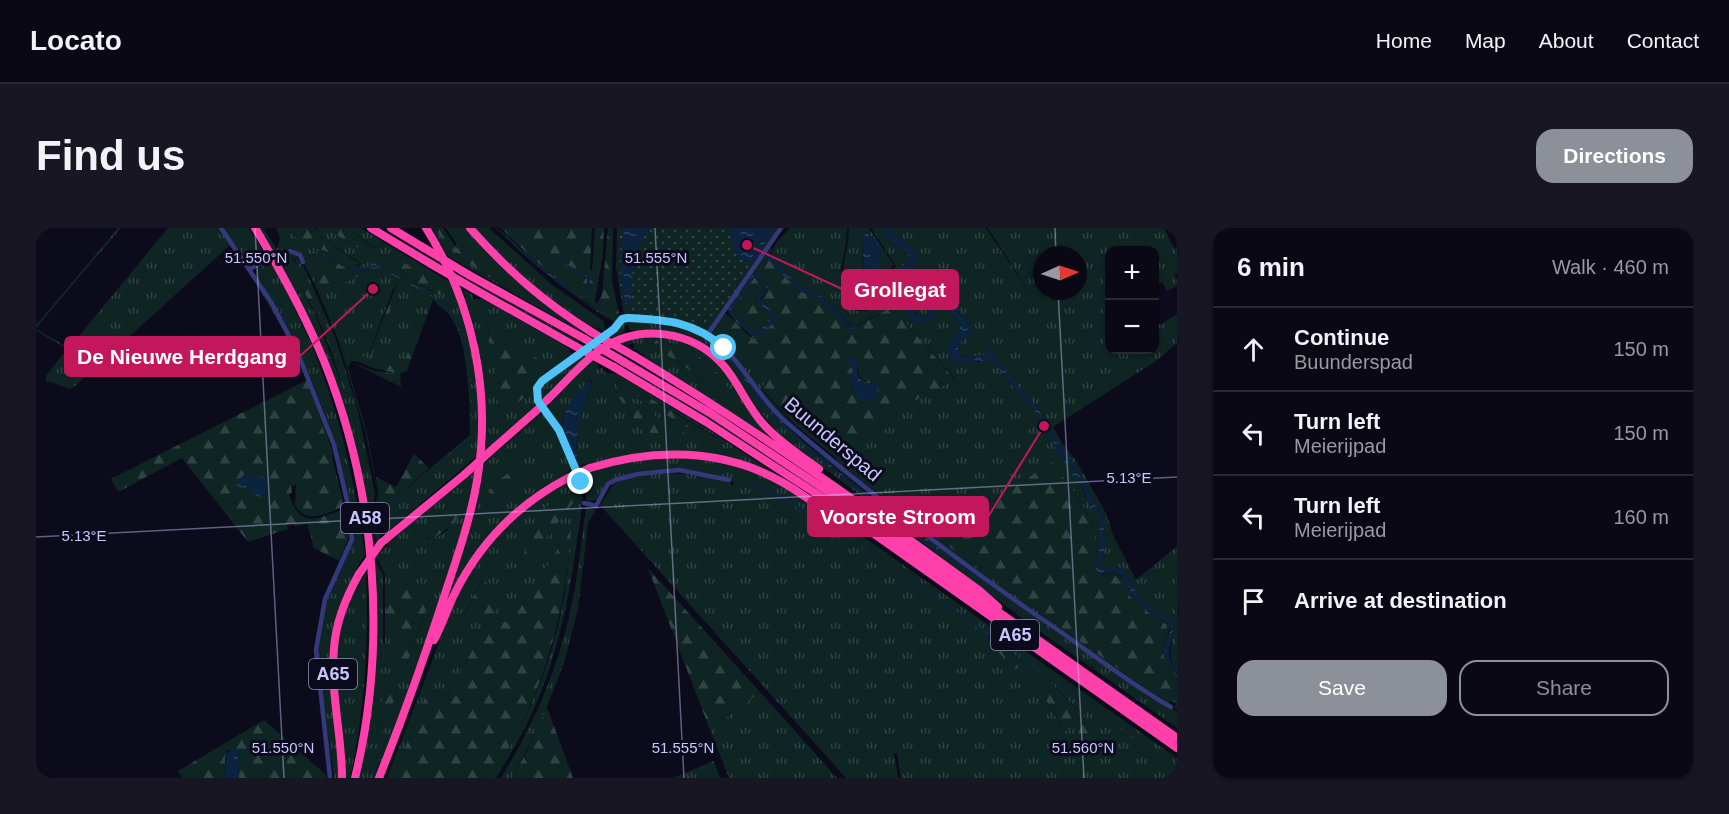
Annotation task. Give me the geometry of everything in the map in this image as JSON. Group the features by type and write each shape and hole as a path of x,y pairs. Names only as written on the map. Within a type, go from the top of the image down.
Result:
{"highway":[{"name":"A58","path":"255,228 287,282 324,361 348,435 362,497 368,534 372,641 370,681 355,778"},
{"name":"A65","path":"371,228 474,289 614,367 766,460 1173,739"},
{"name":"A65","path":"391,228 469,275 624,362 770,452 1173,739 1177,748"},
{"path":"379,778 423,660 471,509 479,465 482,425 478,367 467,316 449,269 426,228"},
{"name":"A65","path":"470,228 505,266 561,312 710,402 847,494 980,591 1023,630"},
{"name":"A65","path":"342,778 334,683 334,650 342,610 359,574 381,543 465,474 536,411 591,357 612,342 642,333 665,334 683,338 702,347 717,359 766,427 847,494"},
{"path":"423,660 465,575 495,532 528,502 568,478 590,468 654,454 713,457 763,473 845,521 863,527"}],"street":[{"path":"221,228 271,302 297,351 334,445 348,504 352,538 325,599 316,650 330,778"},
{"path":"708,334 781,228"},
{"path":"279,255 290,251 300,255 303,262"},
{"path":"250,269 266,261"},
{"name":"Buunderspad","path":"581,482 559,430 538,401 537,388 542,381 572,357 614,329 622,319 675,321 708,334 730,354 775,412 888,504 1042,620 1139,688 1172,707"},
{"path":"584,503 596,506 608,484 638,474 679,470 729,480"}],"green space":[{"path":"118,228 121,228 36,328 36,325"},
{"path":"168,228 214,228 219,231 215,228 220,228 271,305 289,337 308,378 332,456 309,386 289,342 253,279 233,248 229,246 75,386 70,389 48,381 46,383 46,376 67,349 36,329 69,348"},
{"path":"223,228 249,228 267,259 253,265 249,264"},
{"path":"259,228 263,228 277,249 280,238 276,228 287,228 293,236 358,266 362,264 306,228 314,228 321,233 316,228 324,228 368,253 375,247 346,228 361,228 451,283 463,316 476,370 479,412 477,456 385,534 383,533 376,542 373,517 378,494 366,434 338,339 319,294 377,268 356,272 329,259 314,283 298,252 286,249 275,254","holes":["385,254 438,282 440,296 385,265","398,281 400,282 373,352 370,351","431,297 453,319 462,343 467,375 470,435 381,510 367,433 342,348 401,369"]},
{"path":"287,228 306,228 362,265 353,264 293,236"},
{"path":"324,228 346,228 375,248 368,253"},
{"path":"432,228 435,228 449,251 462,257 479,271 510,290 507,282 460,228 468,228 498,261 591,334 583,333 448,256"},
{"path":"435,228 443,228 457,249 456,243 446,228 460,228 511,290 479,271 462,257 457,257 458,254 449,251"},
{"path":"475,228 489,228 551,284 604,322 604,332 576,317 545,294 502,256"},
{"path":"496,228 506,235 558,283 535,265"},
{"path":"499,228 582,298 588,284 587,279 538,253 539,251 591,277 586,300 610,315 608,318 590,306 608,315 584,301 585,298 583,300 535,262"},
{"path":"501,228 592,228 590,270 592,271 595,228 604,228 603,252 595,301 597,304 602,295 608,228 613,228 612,280 619,314 616,323 608,318 609,315 586,300 591,277 539,251 587,279 588,284 583,299 532,258"},
{"path":"617,228 779,228 708,332 666,321 624,316 616,267"},
{"path":"790,228 847,228 841,282 848,302 857,311 866,311 882,303 882,281 896,266 871,228 883,228 889,239 907,254 910,259 907,264 887,278 885,287 887,293 901,300 907,315 917,324 928,322 933,317 936,305 940,303 949,309 961,325 960,330 948,344 951,359 962,364 993,361 1034,410 1043,431 1051,438 1057,452 1069,464 1082,485 1085,496 1101,520 1098,535 1101,543 1095,565 1096,571 1103,575 1113,571 1123,578 1140,605 1169,624 1163,653 1177,678 1177,688 1162,654 1167,625 1135,603 1115,575 1110,574 1100,578 1093,571 1097,544 1092,523 1080,501 1052,462 938,538 916,521 913,522 837,461 837,459 844,464 832,454 896,409 955,379 892,307 853,327 822,296 800,287 770,255 777,242"},
{"path":"849,228 869,228 894,265 880,279 880,303 866,310 857,310 844,291 843,271","holes":["861,236 872,236 880,251 872,278 867,275 863,266"]},
{"path":"890,228 986,228 1036,303 1034,300 1087,300 1087,246 1033,246 1033,298 988,228 1164,228 1174,248 1177,247 1177,273 1174,275 1177,286 1167,291 1162,282 1159,284 1159,246 1105,246 1105,354 1159,354 1159,324 1177,314 1177,343 1156,361 1053,427 1077,462 1107,515 1113,535 1136,580 1177,546 1177,672 1171,659 1171,621 1140,600 1122,568 1100,570 1106,544 1103,533 1106,520 1037,407 986,346 989,351 987,355 968,357 960,355 957,345 971,332 959,312 944,295 931,300 928,315 922,318 916,314 908,300 894,290 893,283 913,271 916,263 916,256"},
{"path":"770,247 773,250 765,256 799,291 818,298 851,330 892,307 955,380 896,410 833,454 938,538 1052,462 1080,501 1092,523 1097,544 1093,571 1100,578 1110,574 1115,575 1135,603 1167,625 1162,654 1177,689 1177,699 1167,701 1146,689 919,525 795,425 761,388 774,372 718,329 728,315 757,341 734,320 727,309","holes":["757,271 770,284 761,300 756,300 768,283 757,274 731,310 755,334 777,315 756,337 729,311","849,357 857,360 859,374 863,380 876,384 857,398 851,386 853,370 846,360"]},
{"path":"287,252 295,253 305,269 336,340 357,407 375,494 371,518 372,546 361,475 312,325 277,258","holes":["294,258 310,290 346,388 343,388 315,314 286,259"]},
{"path":"385,253 438,282 441,296 385,265"},
{"path":"288,256 295,262 312,294 346,388 343,388 331,350 315,312 290,268"},
{"path":"329,259 356,271 377,268 319,294 314,283"},
{"path":"269,263 282,281 292,302 333,404 349,464 365,555 353,575 340,606 331,654 338,778 334,778 329,732 332,778 330,778 317,659 325,604 352,542 348,504 323,410 299,354 256,276 256,270"},
{"path":"470,280 580,341 579,343 472,283"},
{"path":"398,281 400,282 373,353 370,352"},
{"path":"463,289 472,294 473,299 488,302 565,345 570,350 569,352 574,353 536,388 537,403 534,404 534,408 486,449 485,388 475,328","holes":["487,332 554,368 533,381 525,397 498,383 493,349"]},
{"path":"430,298 433,299 407,371 400,373 401,387 353,363 375,371 399,374 356,361 351,361 348,368 342,346 350,352 401,369"},
{"path":"724,313 728,315 719,329 775,372 761,389 791,422 772,407 711,335 711,331"},
{"path":"626,319 661,321 664,322 640,321 640,323 682,328 706,339 726,356 766,408 792,434 863,493 918,535 920,534 827,461 777,417 732,361 713,341 697,332 674,325 702,333 719,345 733,360 767,404 910,524 1042,622 1177,712 1177,728 1031,625 783,437 769,423 722,360 707,347 691,337 671,331 630,330 626,324 624,333 613,338 608,335"},
{"path":"488,330 554,368 533,381 525,397 507,410 498,409 497,375"},
{"path":"648,335 691,343 718,362 749,408 801,458 644,357 645,355 633,349 635,343 628,345 629,347 619,341","holes":["659,340 674,345 703,361 716,376 731,400 658,349"]},
{"path":"657,340 692,352 710,366 733,395 731,400 658,349 654,343"},
{"path":"579,355 584,358 545,397 540,399 538,390 540,385"},
{"path":"590,361 598,365 598,369 602,368 606,373 617,374 711,431 800,490 784,481 698,453 580,465 577,455 577,433 592,381 590,379 573,400 565,413 562,424 566,440 578,465 576,467 560,429 546,409","holes":["620,380 718,438 715,442 622,390 616,386","620,396 686,434 686,437 644,432 619,398"]},
{"path":"621,364 772,457 1177,744 778,464 619,365"},
{"path":"307,380 331,453 344,504 342,508 322,515 310,516 300,512 295,506 296,485 291,486 292,492 289,495 294,506 299,513 310,519 342,510 343,514 346,514 349,537 339,561 314,548 307,523 295,527 293,523 287,525 288,529 248,542 182,458 118,492 111,479"},
{"path":"620,380 718,439 715,442 707,438 622,390 616,386"},
{"path":"620,396 686,434 686,437 644,432 619,398"},
{"path":"544,412 555,426 574,467 491,534 443,618 476,511 484,464"},
{"path":"414,454 429,468 381,511 376,477 396,487"},
{"path":"656,458 686,458 726,463 772,480 875,545 1177,758 1173,775 1171,778 901,778 897,753 894,754 898,778 846,778 600,505 613,482 637,476 613,480 598,499 590,502 586,500 586,491 580,477 583,477 588,495 589,486 585,476 588,473 623,463","holes":["677,470 730,479 734,483 733,486 723,480 686,474 639,476","986,635 1043,675 1084,716 1064,731 1025,664 1013,670"]},
{"path":"475,472 444,589 376,778 359,778 365,746 374,559 383,574 383,643 385,644 385,574 376,557 401,532","holes":["451,507 458,510 451,525 443,534 427,539 425,537","430,597 406,667 386,648 393,647 397,641 392,634","384,686 398,689 374,753"]},
{"path":"512,472 518,474 523,481 499,502 490,491 499,480"},
{"path":"578,478 582,493 582,509 566,606 549,670 522,734 496,778 490,778 528,712 547,664 565,589 571,529 510,624 491,616 503,593 481,581 464,615 486,625 446,699 430,686 393,778 387,778 454,604 475,565 506,526 537,500","holes":["572,493 572,503 529,559 526,562 521,559 545,508"]},
{"path":"572,493 573,503 527,562 521,559 545,508"},
{"path":"451,507 459,510 455,523 433,539 422,537 421,532"},
{"path":"586,507 596,510 588,523 578,609 564,663 541,722 512,778 501,778 543,698 565,634 573,599"},
{"path":"919,525 1146,689 1166,701 1177,699 1177,710 1174,707 1176,704 1172,701 1167,703 1135,684 1071,641"},
{"path":"571,528 563,594 548,658 523,720 490,778 393,778 430,685 446,699 486,625 464,616 482,580 503,593 491,616 510,624"},
{"path":"648,568 760,692 710,730"},
{"path":"366,572 367,624 362,701 350,778 344,778 335,675 340,621 352,592 359,586"},
{"path":"406,577 430,596 406,667 385,663 386,647 393,647 397,641 387,623 387,608 394,593"},
{"path":"985,635 1043,675 1094,727 1084,737 1070,726 1065,732 1025,665 1013,670"},
{"path":"384,686 398,689 374,754"},
{"path":"760,692 837,778 729,778 710,730"},
{"path":"547,707 573,778 512,778 527,751"},
{"path":"264,720 326,775 326,778 239,778 238,750 228,750 225,758 226,778 182,778 178,771"},
{"path":"714,761 720,778 673,778"}],"water":[{"path":"497,228 583,300 588,279 540,251 590,277 584,301 550,276"},
{"path":"624,228 652,228 640,244 634,264 629,308 621,280"},
{"path":"729,228 775,228 761,246 763,250 753,263 745,261 736,254"},
{"path":"883,228 890,228 917,257 917,263 911,272 893,283 895,293 906,297 916,315 922,318 928,315 929,305 933,298 943,295 948,298 972,328 968,337 957,345 960,355 965,357 987,355 989,351 986,346 989,344 988,346 1019,388 1037,407 1062,450 1074,463 1093,502 1106,521 1103,533 1106,544 1100,564 1101,570 1113,567 1122,568 1132,585 1177,547 1132,586 1143,602 1169,619 1172,624 1177,622 1173,625 1169,655 1177,678 1163,653 1170,629 1168,623 1140,605 1126,586 1122,576 1113,571 1101,575 1096,571 1095,565 1101,543 1098,535 1101,520 1088,502 1082,485 1074,476 1071,476 1071,467 1057,452 1051,438 1043,431 1034,410 993,361 962,364 951,359 949,343 961,325 949,309 940,303 936,305 933,317 928,322 917,324 907,315 901,300 887,293 885,282 887,278 907,264 910,259 889,239"},
{"path":"866,234 873,237 880,247 880,260 872,278 867,275 864,265 861,236"},
{"path":"309,248 354,268 371,265 378,257 376,265 441,302 451,314 459,329 469,366 472,405 471,438 423,475 471,436 468,366 464,348 451,316 436,300 374,266 356,271"},
{"path":"768,252 800,287 822,296 851,326 859,325 860,328 851,330 818,298 799,291 765,256"},
{"path":"757,271 770,284 760,299 773,313 771,315 756,299 768,284 757,274 731,310 755,334 777,315 780,318 756,338 728,310"},
{"path":"260,273 278,304 296,340"},
{"path":"639,321 681,325 698,332 716,344 735,363 769,408 794,434 847,478 920,533 918,535 842,477 787,430 770,413 732,363 714,344 699,334 683,328"},
{"path":"302,351 309,367 321,399 335,441 316,386"},
{"path":"849,357 857,360 857,373 862,380 879,386 879,391 872,399 857,398 849,379 853,370 846,360"},
{"path":"590,380 576,447 578,460 587,481 588,496 587,487 563,428 563,422 571,402"},
{"path":"245,474 268,478 266,485 269,490 261,497 255,495 249,488 236,487 239,479"},
{"path":"418,479 377,518 375,517"},
{"path":"741,480 770,490 814,516 952,607 1165,757 1142,744 852,542 787,502"},
{"path":"355,525 357,535 324,617 320,656 323,696 319,667 321,628 331,590 355,538"},
{"path":"925,537 1066,644 926,541"},
{"path":"323,700 332,758 334,778"},
{"path":"232,749 238,750 239,778 226,778 226,754"}],"place":[{"name":"Grollegat","path":"747,245"},
{"name":"De Nieuwe Herdgang","path":"373,289"},
{"name":"Voorste Stroom","path":"1044,426"}],"route":[{"path":"581,482 559,430 538,401 537,388 542,381 572,357 617,327 622,319 627,318 675,321 708,334 724,348"}]}
